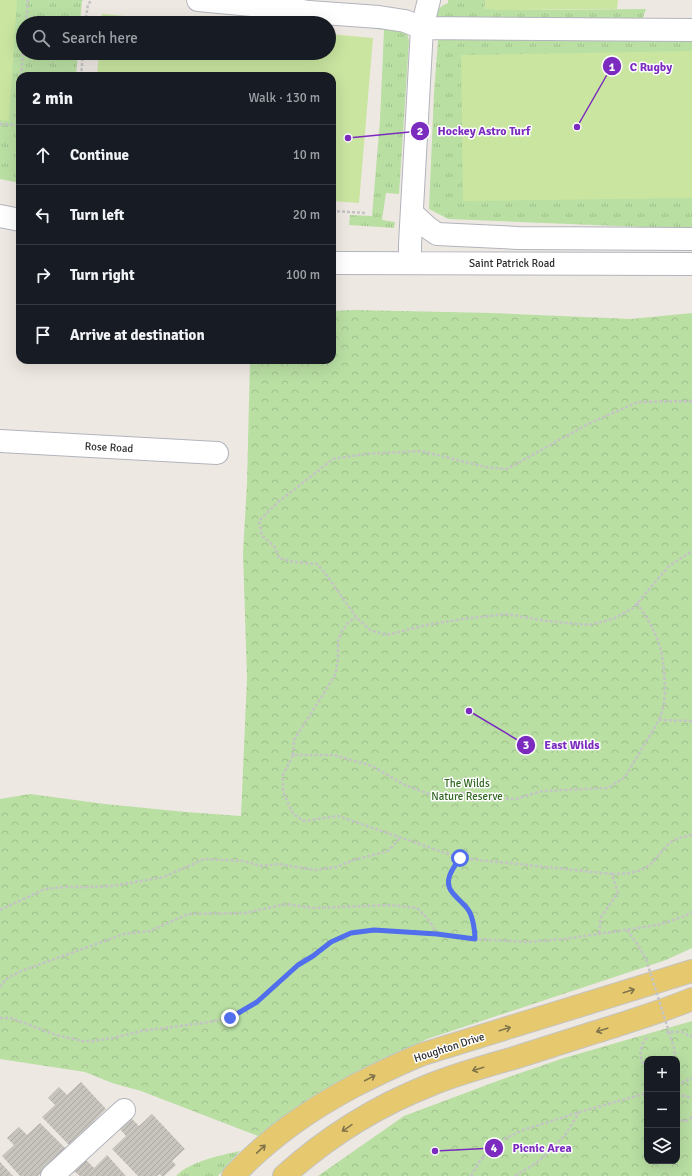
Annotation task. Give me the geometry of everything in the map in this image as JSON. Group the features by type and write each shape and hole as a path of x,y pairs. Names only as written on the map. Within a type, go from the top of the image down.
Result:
{"main road":[{"name":"Houghton Drive","path":"233,1176 265,1145 290,1124 340,1094 392,1067 423,1054 692,971"},
{"path":"284,1176 314,1151 373,1111 429,1085 449,1077 534,1052 667,1009 692,999"}],"street":[{"path":"198,0 309,12 379,17 405,21 422,28 692,30"},
{"path":"259,0 283,8"},
{"path":"410,263 422,28 429,0"},
{"path":"412,213 437,234 518,238 692,239"},
{"path":"0,216 16,219"},
{"name":"Saint Patrick Road","path":"336,263 692,264"},
{"name":"Rose Road","path":"0,440 217,453"},
{"path":"52,1176 124,1110"}],"path":[{"path":"27,16 28,0"},
{"path":"86,16 88,4 92,0"},
{"path":"21,72 22,60"},
{"path":"81,72 82,60"},
{"path":"0,124 16,125"},
{"path":"336,211 367,213"},
{"path":"692,401 638,402 588,424 507,469 486,467 421,450 365,454 333,459 277,503 259,521 262,536 274,546 279,558 294,562 317,564 356,617 370,630 387,635 426,625 506,614 547,621 589,625 613,619 632,608 669,566 692,551"},
{"path":"293,755 334,755 372,766 405,785 429,794 466,794 490,799 516,799 542,791 608,788 625,777 659,720 664,707 664,682 659,642 652,627 637,603"},
{"path":"356,617 348,623 342,632 338,641 336,673 294,740 293,755 282,774 283,792 293,814 304,821 338,816 460,858 612,874 636,872 652,863 659,853 676,839 692,835"},
{"path":"659,720 692,721"},
{"path":"0,910 45,889 112,886 143,881 164,877 204,859 243,861 262,866 278,864 315,870 336,867 354,860 388,852 400,838"},
{"path":"460,858 448,878 449,887 470,912 475,929 475,939"},
{"path":"599,933 601,917 618,893 612,874"},
{"path":"0,987 6,979 21,971 124,934 150,931 188,914 245,913 286,904 312,908 391,905 417,908 429,920 437,934"},
{"path":"0,1018 11,1018 56,1035 87,1041 113,1038 141,1031 230,1018 257,1002 298,965 331,942 351,933 374,930 528,942 564,939 627,929 658,926 692,912"},
{"path":"627,929 646,959 675,1050 674,1056"},
{"path":"665,1032 682,1032 692,1037"},
{"path":"644,1064 640,1054 643,1041 647,1037"},
{"path":"680,1084 692,1078"},
{"path":"470,1176 479,1162 500,1140 523,1130 579,1112 644,1094"},
{"path":"680,1095 692,1098"},
{"path":"515,1176 539,1161 565,1135 579,1112"},
{"path":"680,1119 685,1122 692,1117"}],"green space":[{"path":"0,0 84,0 82,1 81,16 16,16 16,60 77,60 76,72 16,72 16,182 0,179"},
{"path":"0,0 17,0 9,121 0,120"},
{"path":"448,0 486,0 484,9 646,9 641,23 437,19 439,9 448,3"},
{"path":"486,0 618,0 617,9 511,10 484,9"},
{"path":"102,14 126,16 102,16"},
{"path":"384,22 407,33 409,41 399,194 386,193 382,220 395,222 394,228 349,225 350,215 372,216 380,120 384,30 355,26"},
{"path":"460,33 692,35 692,229 448,219 429,209 438,40"},
{"path":"336,35 373,38 359,203 336,201 336,72 97,72 98,60 336,60"},
{"path":"692,51 692,198 463,201 461,55"},
{"name":"The Wilds Nature Reserve","path":"336,311 492,313 631,319 692,313 692,948 666,960 427,1039 317,1095 258,1136 141,1091 112,1083 85,1072 0,1059 0,799 30,794 105,804 241,816 247,678 243,553 247,483 250,364 336,364"},
{"path":"692,1021 692,1176 318,1176 404,1116 564,1058"},
{"path":"240,1151 218,1176 176,1176 197,1163"}],"building":[{"path":"81,1082 106,1109 94,1121 99,1126 85,1138 81,1133 69,1145 42,1117 55,1105 48,1098 59,1087 67,1095"},
{"path":"152,1114 185,1149 172,1161 176,1165 164,1176 159,1174 157,1176 138,1176 112,1149 126,1136 120,1129 131,1118 139,1126"},
{"path":"40,1123 66,1149 43,1176 40,1174 38,1176 20,1176 2,1156 14,1145 7,1138 19,1127 27,1135"},
{"path":"107,1155 126,1176 80,1176 74,1171 86,1160 94,1168"},
{"path":"0,1162 13,1176 0,1176"}],"place":[{"name":"C Rugby","path":"577,127"},
{"name":"Hockey Astro Turf","path":"348,138"},
{"name":"East Wilds","path":"469,711"},
{"name":"Picnic Area","path":"435,1151"}],"route":[{"path":"230,1018 257,1002 275,984 298,965 331,942 351,933 374,930 437,934 475,939 475,929 470,912 449,887 448,878 460,858"}]}
